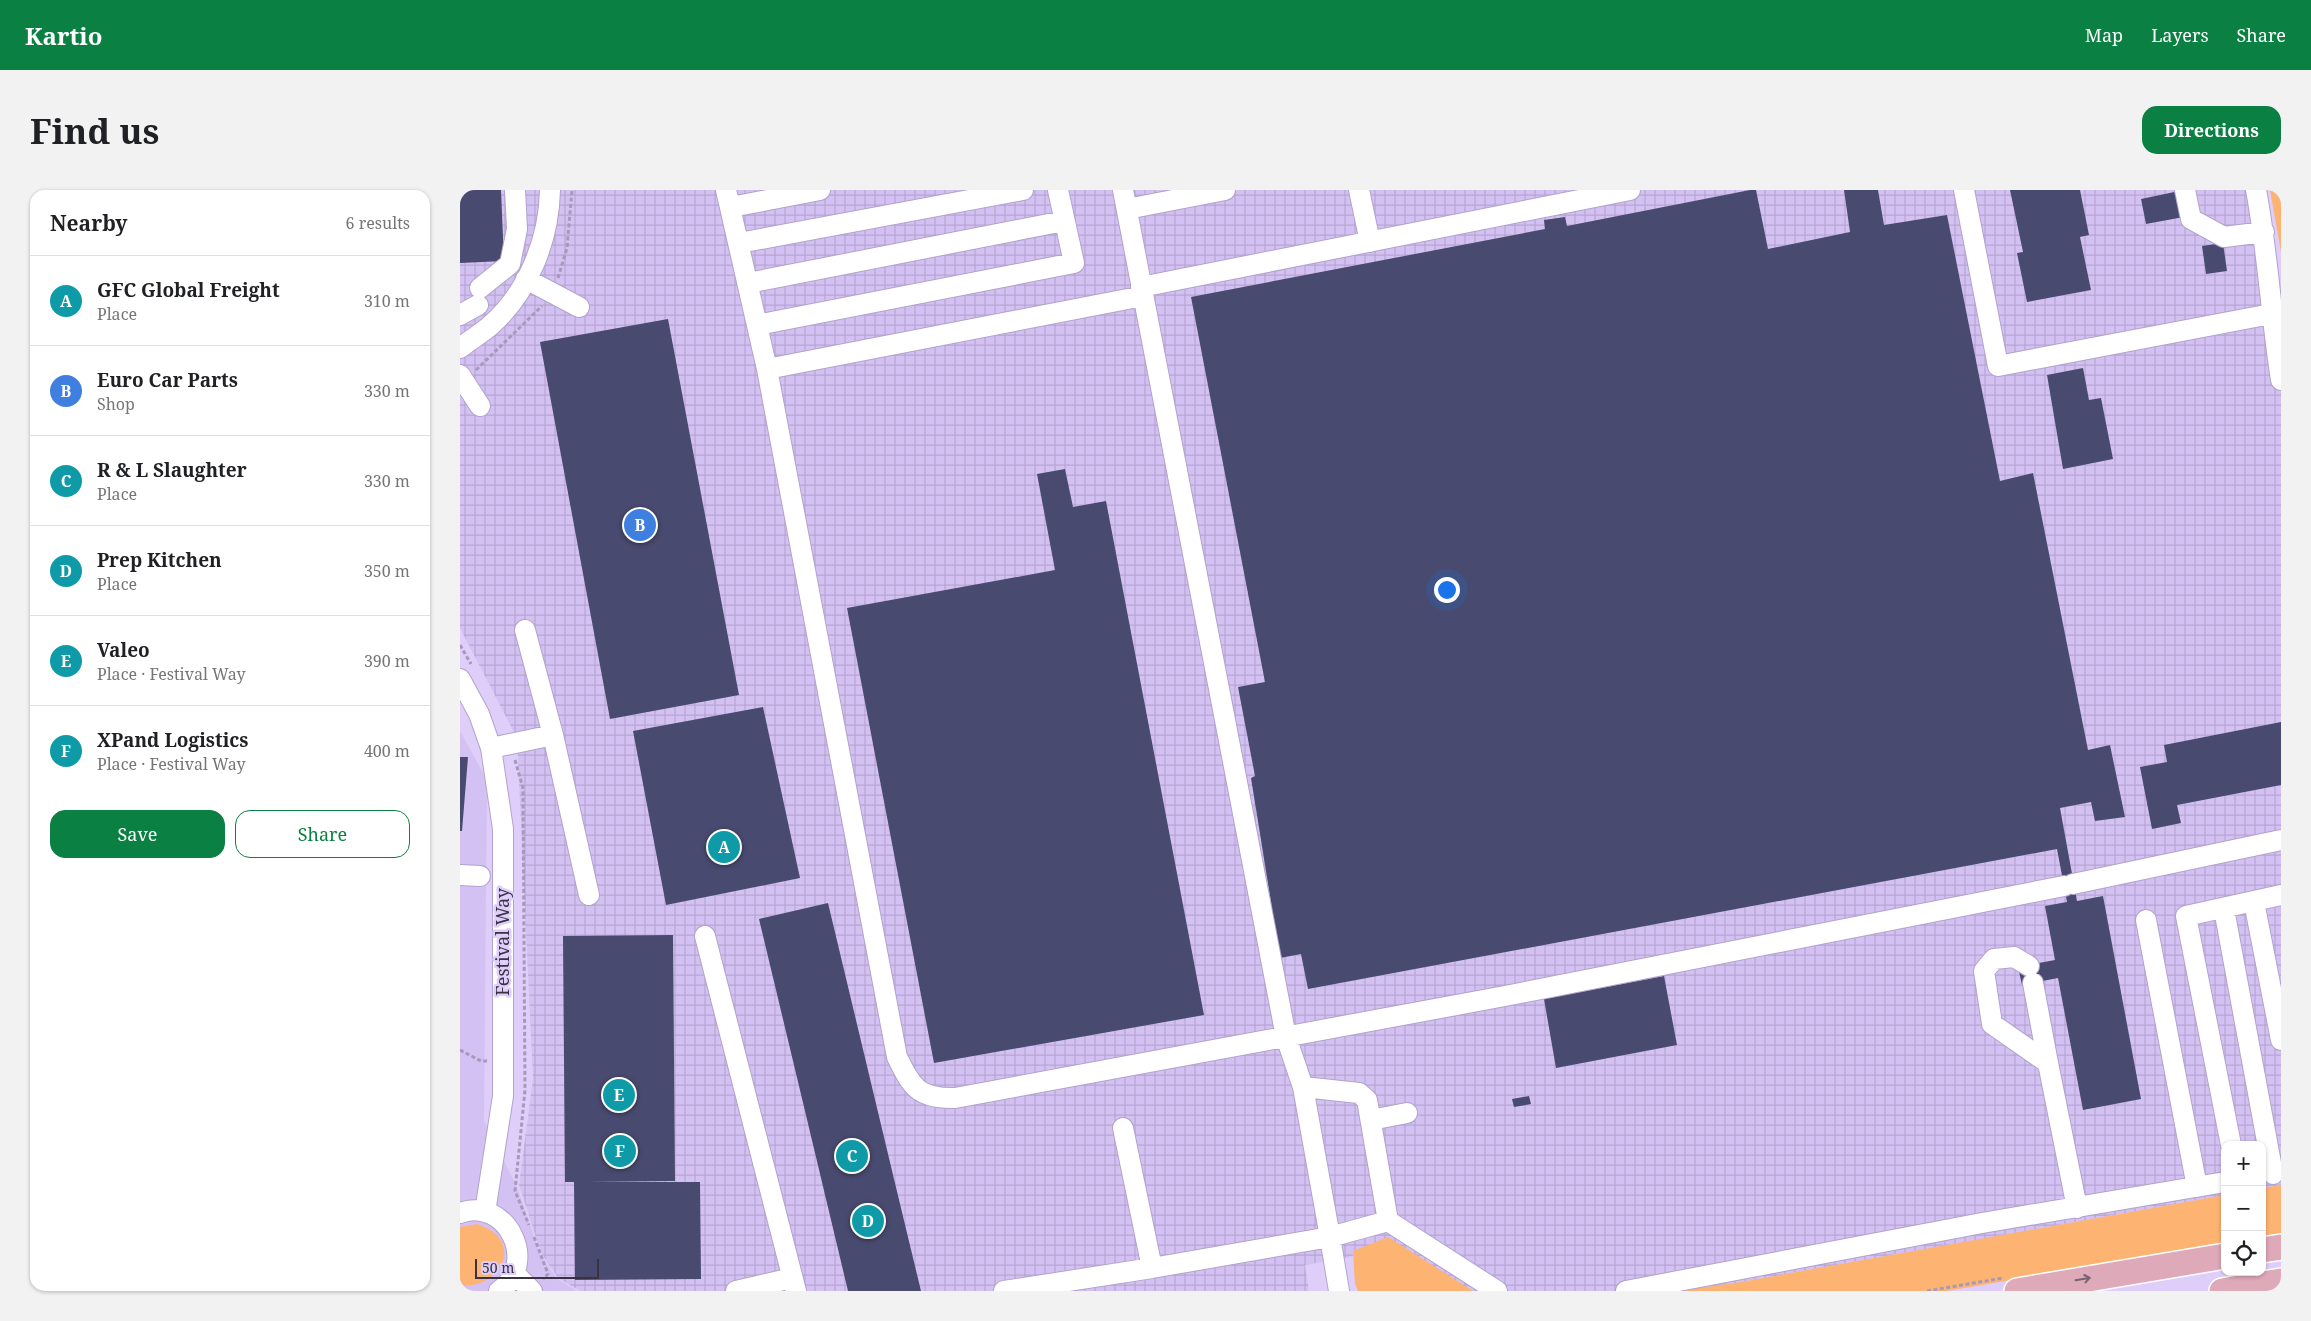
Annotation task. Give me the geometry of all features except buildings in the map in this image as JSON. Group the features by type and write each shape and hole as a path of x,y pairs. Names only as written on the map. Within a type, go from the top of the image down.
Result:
{"main road":[{"path":"2266,1249 2281,1247"},
{"path":"2017,1291 2221,1257"},
{"path":"2222,1291 2281,1281"}],"street":[{"path":"460,315 510,264 517,229 516,190"},
{"path":"462,342 492,324 519,291 526,279 540,250 548,220 550,190"},
{"path":"820,190 728,199 767,369 897,1056 910,1083 926,1096 955,1098 1505,996 2069,885 2281,840"},
{"path":"739,244 1024,190"},
{"path":"757,324 1074,263 1058,190"},
{"path":"1225,190 1125,200 1286,1037 1303,1087 1339,1291"},
{"path":"1359,190 1370,242"},
{"path":"767,369 1370,242 1630,190"},
{"path":"1964,190 1998,366 2271,314"},
{"path":"2185,190 2191,219 2224,237 2264,232"},
{"path":"2256,190 2264,232 2271,314 2281,380"},
{"path":"748,283 1064,222"},
{"path":"526,279 579,307"},
{"path":"460,376 480,406"},
{"path":"525,630 553,735 589,896"},
{"name":"Festival Way","path":"461,682 479,714 492,748 503,829 503,1096 485,1212"},
{"path":"492,748 553,735"},
{"path":"460,875 480,876"},
{"path":"2230,1141 2186,916 2224,909 2281,894"},
{"path":"2254,902 2281,1040"},
{"path":"2224,909 2272,1174"},
{"path":"2146,920 2198,1187"},
{"path":"705,936 794,1285 736,1291"},
{"path":"2048,1063 1992,1024 1984,971 1994,959 2014,957 2031,975 2077,1208"},
{"path":"1303,1087 1359,1092 1367,1100 1388,1221 1497,1291"},
{"path":"1371,1120 1407,1113"},
{"path":"1123,1128 1152,1268"},
{"path":"1626,1291 1982,1223 2221,1183"},
{"path":"460,1213 485,1212 498,1218 509,1229 516,1243 518,1258 514,1273 505,1287 499,1291"},
{"path":"1004,1291 1330,1237 1388,1221"},
{"path":"514,1273 532,1291"}],"path":[{"path":"460,1050 481,1061 503,1063"}],"shaded area":[{"path":"460,190 2261,190 2281,316 2281,1185 2266,1187 2266,1141 2221,1141 2221,1196 1692,1291 1454,1291 1394,1249 1305,1265 1309,1291 580,1291 558,1278 541,1253 519,1185 533,1079 517,738 460,628"},
{"path":"2270,190 2281,190 2281,252"},
{"path":"460,731 487,780 484,1121 517,1187 540,1254 557,1279 577,1291 460,1291"},
{"path":"2281,1185 2281,1234 2266,1236 2266,1231 2266,1187"},
{"path":"2221,1196 2221,1244 1947,1291 1679,1291 1741,1282"},
{"path":"477,1224 493,1231 501,1241 504,1252 502,1263 496,1273 486,1280 474,1285 460,1285 460,1227"},
{"path":"1388,1237 1473,1291 1358,1291 1355,1284 1353,1251"}],"place":[{"name":"Euro Car Parts","path":"640,525"},
{"name":"GFC Global Freight","path":"724,847"},
{"name":"Valeo","path":"619,1095"},
{"name":"XPand Logistics","path":"620,1151"},
{"name":"R & L Slaughter","path":"852,1156"},
{"name":"Prep Kitchen","path":"868,1221"}]}
